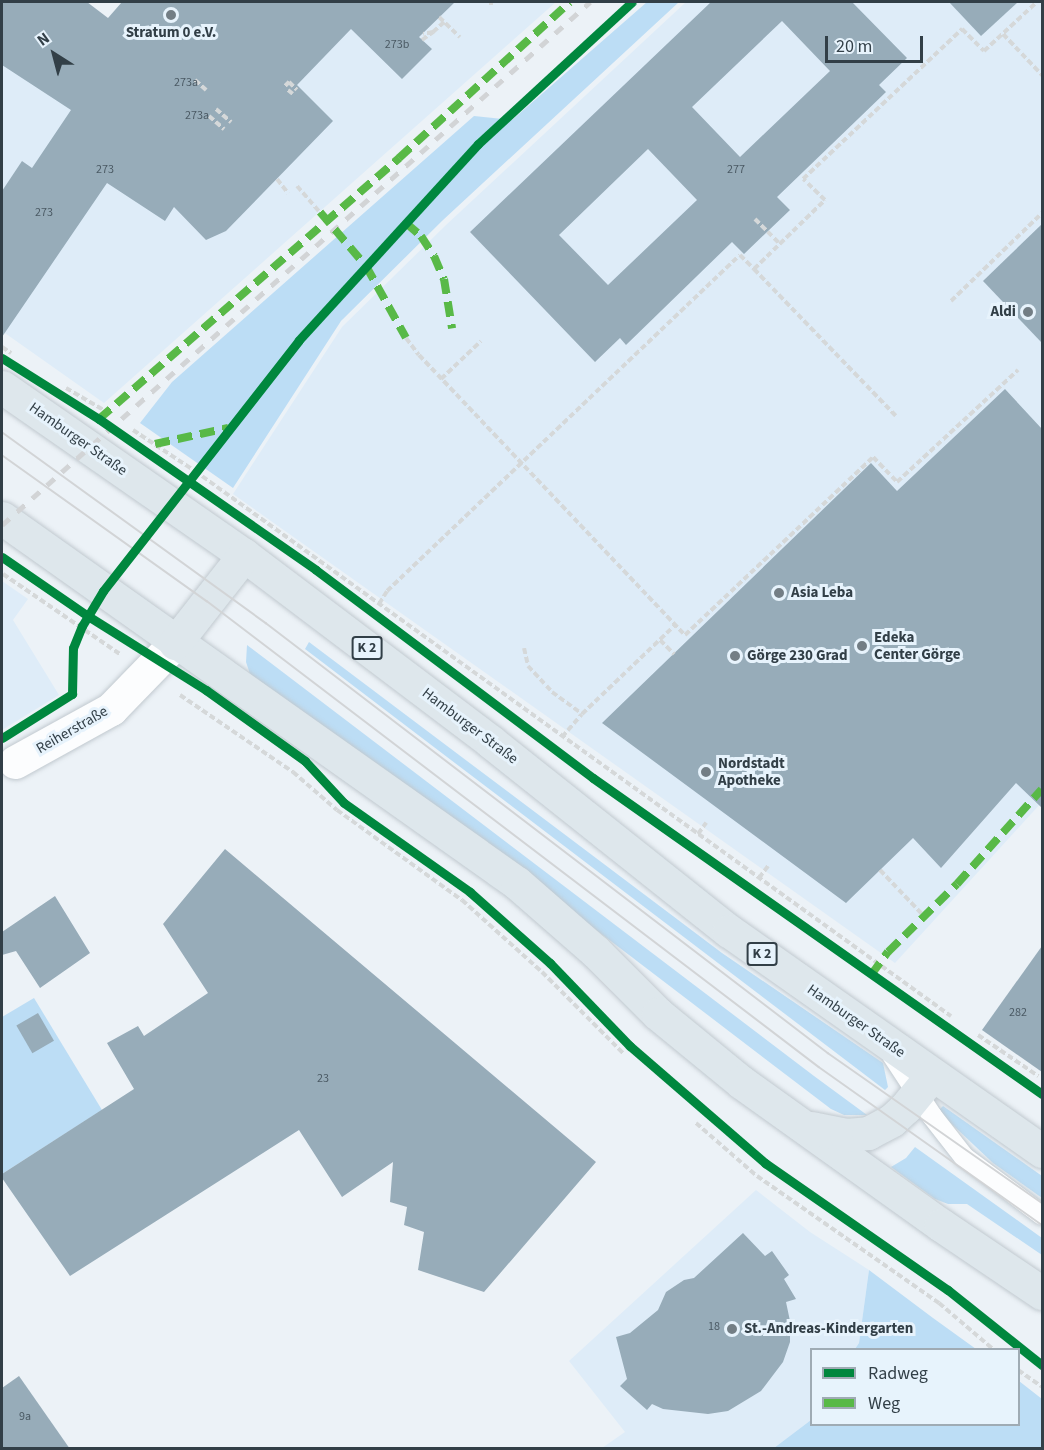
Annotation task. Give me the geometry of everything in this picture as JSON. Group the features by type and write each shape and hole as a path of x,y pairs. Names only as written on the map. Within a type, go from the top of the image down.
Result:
{"main road":[{"name":"Hamburger Straße","path":"6,375 491,742 729,931 881,1038 924,1084 1042,1151"},
{"path":"2,518 175,643 517,883 595,951 657,1014 741,1082 1042,1293"},
{"path":"175,643 244,555"},
{"path":"802,1125 846,1135 868,1133 892,1119 924,1084"}],"street":[{"name":"Reiherstraße","path":"15,762 111,708 175,643"}],"lane":[{"path":"924,1084 964,1157 1042,1215"}],"path":[{"path":"754,269 825,200 803,179 962,28 984,51 1037,2"},
{"path":"439,17 460,37"},
{"path":"422,40 444,22"},
{"path":"423,34 433,32"},
{"path":"1003,34 1042,75"},
{"path":"195,80 206,90"},
{"path":"293,94 287,88 289,82 297,90"},
{"path":"210,116 224,129 231,122 217,109"},
{"path":"276,179 288,193"},
{"path":"297,186 320,212"},
{"path":"951,301 1042,213"},
{"path":"755,219 780,244"},
{"path":"379,604 387,591 740,255 896,416"},
{"path":"406,338 441,379 685,635 873,457 897,482 1018,370"},
{"path":"441,379 480,341"},
{"path":"2,358 6,375"},
{"path":"60,396 105,423"},
{"path":"133,430 379,604 951,1016"},
{"path":"279,545 354,599"},
{"path":"3,574 126,657"},
{"path":"562,737 582,714 675,626"},
{"path":"660,640 674,654"},
{"path":"524,648 528,666 552,692 582,714"},
{"path":"180,695 293,772 337,810 462,900 627,1049"},
{"path":"336,795 442,872"},
{"path":"698,834 706,823"},
{"path":"759,878 768,867"},
{"path":"880,870 924,916"},
{"path":"590,1005 627,1049"},
{"path":"978,1035 1038,1076"},
{"path":"696,1123 757,1176 939,1303 992,1348"},
{"path":"1020,1371 1042,1387"}],"shaded area":[{"path":"2,2 35,2 90,42 122,2 556,2 104,403 2,331"},
{"path":"647,2 679,2 443,220 341,321 233,488 140,423 172,382 474,116 512,120"},
{"path":"686,2 1042,2 1042,802 895,963 233,494 342,327 446,225"},
{"path":"2,581 28,599 13,620 59,695 2,730"},
{"path":"309,642 722,953 883,1063 888,1087 885,1090 305,649"},
{"path":"247,645 867,1115 844,1115 831,1109 515,868 253,683 246,662"},
{"path":"34,998 102,1110 2,1174 2,1017"},
{"path":"943,1106 1042,1176 1042,1198 993,1163 938,1111"},
{"path":"915,1147 1042,1238 1042,1255 967,1204 948,1204 935,1199 891,1167 906,1158"},
{"name":"St.-Andreas-Kindergarten","path":"756,1190 810,1232 869,1270 859,1343 856,1348 810,1348 810,1421 774,1448 602,1448 625,1432 569,1361"},
{"path":"869,1270 975,1348 856,1348 859,1343"},
{"path":"1020,1382 1042,1399 1042,1448 774,1448 810,1421 810,1426 1020,1426"}],"building":[{"path":"2,2 87,2 108,18 122,2 455,2 419,37 432,49 402,79 351,29 297,85 333,121 226,231 206,240 174,207 165,221 107,183 2,337 2,191 22,161 32,168 71,110 2,65"},
{"path":"711,2 852,2 907,58 879,85 886,92 777,197 790,210 744,254 732,242 626,345 620,338 595,362 470,232","holes":["782,21 830,71 740,157 692,107","648,149 697,200 608,285 559,235"]},
{"path":"949,2 1018,2 981,36"},
{"name":"Aldi","path":"1042,224 1042,343 983,281"},
{"name":"Edeka Center Görge","path":"1005,389 1042,429 1042,808 1016,783 941,868 913,838 846,903 602,723 871,463 897,491"},
{"path":"225,849 596,1162 484,1292 418,1270 424,1232 404,1225 407,1207 390,1202 393,1162 342,1197 299,1130 70,1276 2,1178 2,1174 134,1089 107,1043 138,1026 144,1036 208,993 163,924"},
{"path":"55,896 90,953 40,988 16,951 2,955 2,932"},
{"path":"1042,946 1042,1072 982,1030"},
{"path":"38,1013 54,1041 32,1053 16,1026"},
{"path":"743,1233 765,1256 772,1251 789,1275 784,1279 796,1299 786,1302 790,1321 790,1342 783,1362 761,1391 728,1411 708,1414 663,1409 652,1404 647,1410 620,1386 627,1379 616,1337 630,1333 658,1310 666,1292 684,1280 694,1278"},
{"path":"19,1376 70,1449 2,1449 2,1388"}],"tram line":[{"path":"2,432 266,623 828,1053 1042,1203"},
{"path":"2,455 207,601 819,1067 1042,1225"}],"railway":[{"path":"2,525 590,2"}],"marked path":[{"path":"99,419 399,158 570,2"},
{"path":"320,212 366,266 406,338"},
{"path":"406,223 421,236 434,256 444,279 452,328"},
{"path":"155,444 228,428"},
{"path":"871,975 888,952 957,884 1042,789"}],"cycle path":[{"path":"2,738 72,694 73,648 82,626 103,591 299,340 478,144 632,2"},
{"path":"2,358 99,419 316,570 593,778 1042,1094"},
{"path":"2,557 88,616 206,690 305,761 344,803 470,892 550,963 630,1046 765,1163 948,1290 1042,1365"}],"place":[{"name":"Stratum 0 e.V.","path":"171,15"},
{"name":"Aldi","path":"1028,312"},
{"name":"Asia Leba","path":"779,593"},
{"name":"Edeka Center Görge","path":"862,646"},
{"name":"Görge 230 Grad","path":"735,656"},
{"name":"Nordstadt Apotheke","path":"706,772"},
{"name":"St.-Andreas-Kindergarten","path":"732,1329"}]}
